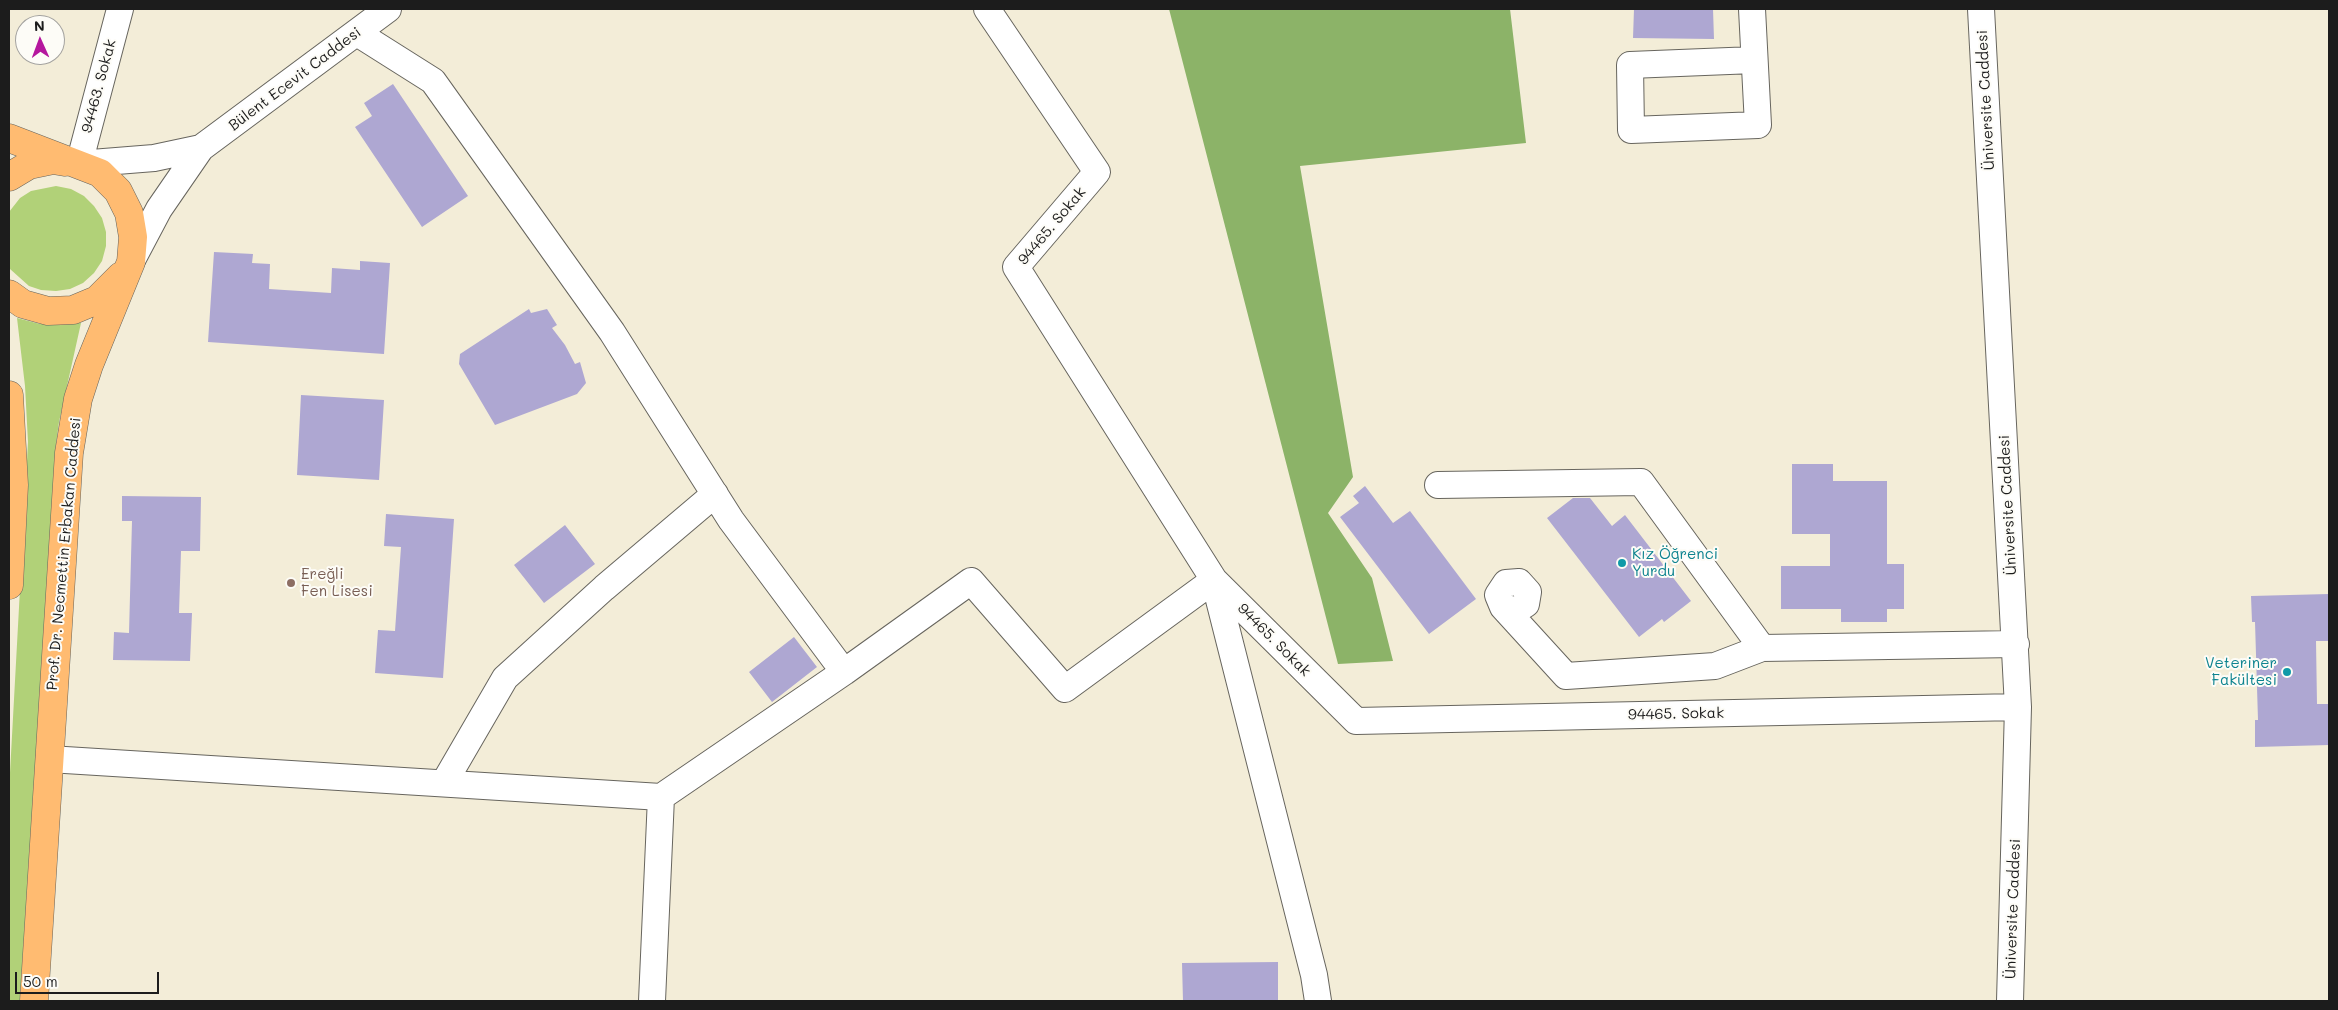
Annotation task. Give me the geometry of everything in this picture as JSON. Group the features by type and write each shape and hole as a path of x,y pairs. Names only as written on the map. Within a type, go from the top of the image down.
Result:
{"main road":[{"path":"9,138 79,164 100,174 118,191 129,212 132,237 131,262 116,283 97,300 73,310 48,311 23,304 9,294"},
{"path":"9,177 29,166 53,160 79,164"},
{"name":"Prof. Dr. Necmettin Erbakan Caddesi","path":"34,1001 68,463 78,399 89,365 131,262"},
{"path":"9,395 14,485 9,585"}],"street":[{"name":"94463. Sokak","path":"79,164 120,9"},
{"name":"Bülent Ecevit Caddesi","path":"131,262 159,209 201,148 388,9"},
{"name":"94465. Sokak","path":"987,9 1097,172 1016,268 1214,580 1356,721 2018,707"},
{"path":"1752,9 1758,125 1632,130 1630,65 1754,60"},
{"name":"Üniversite Caddesi","path":"1981,9 2018,707 2010,1001"},
{"path":"358,33 434,81 612,332 731,520 844,672"},
{"name":"Bülent Ecevit Caddesi","path":"79,164 154,158 201,148"},
{"path":"1438,485 1642,482 1762,648"},
{"path":"444,783 505,678 604,588 715,494"},
{"path":"49,759 661,797 844,672 971,581 1065,689 1214,580 1311,965 1318,1001"},
{"path":"1502,607 1566,676 1715,666 1762,648 2016,644"},
{"path":"652,1001 661,797"}],"green space":[{"path":"1169,9 1510,9 1526,143 1300,166 1353,477 1328,513 1372,578 1393,661 1338,664"},
{"path":"56,186 71,189 84,196 94,206 102,218 106,232 106,246 102,261 94,273 83,283 70,289 56,291 41,290 29,286 10,269 9,212 20,198 31,191"},
{"path":"17,318 40,324 81,323 59,422 56,444 20,1001 9,1001 9,791 28,442 25,386"}],"building":[{"path":"1634,9 1713,9 1714,39 1633,38"},
{"path":"393,84 468,196 422,227 355,127 372,116 364,103"},
{"path":"214,252 253,254 252,263 270,264 269,289 331,293 332,268 360,270 360,261 390,263 384,354 208,342"},
{"path":"529,309 531,313 547,309 557,325 552,328 565,345 575,364 580,362 586,383 577,394 495,425 459,364 460,354"},
{"path":"301,395 384,400 379,480 297,475"},
{"path":"1792,464 1833,464 1833,481 1887,481 1887,564 1904,564 1904,609 1887,609 1887,622 1841,622 1841,609 1781,609 1781,566 1830,566 1830,534 1792,534"},
{"path":"1365,486 1393,523 1410,511 1476,599 1429,634 1340,517 1359,503 1353,496"},
{"path":"122,496 201,497 200,551 181,551 179,613 192,613 190,661 113,660 114,632 129,633 132,521 122,521"},
{"name":"Kız Öğrenci Yurdu","path":"1573,498 1590,498 1612,526 1625,515 1691,601 1664,622 1662,619 1639,637 1547,518"},
{"path":"386,514 454,519 443,678 375,673 378,630 395,631 401,547 384,546"},
{"path":"565,525 595,564 544,603 514,565"},
{"name":"Veteriner Fakültesi","path":"2329,594 2329,641 2316,641 2317,704 2329,704 2329,745 2255,747 2255,720 2258,720 2255,622 2252,622 2251,596"},
{"path":"794,637 817,667 772,702 749,672"},
{"path":"1278,962 1278,1001 1183,1001 1182,963"}],"place":[{"name":"Kız Öğrenci Yurdu","path":"1622,563"},
{"name":"Ereğli Fen Lisesi","path":"291,583"},
{"name":"Veteriner Fakültesi","path":"2287,672"}]}
